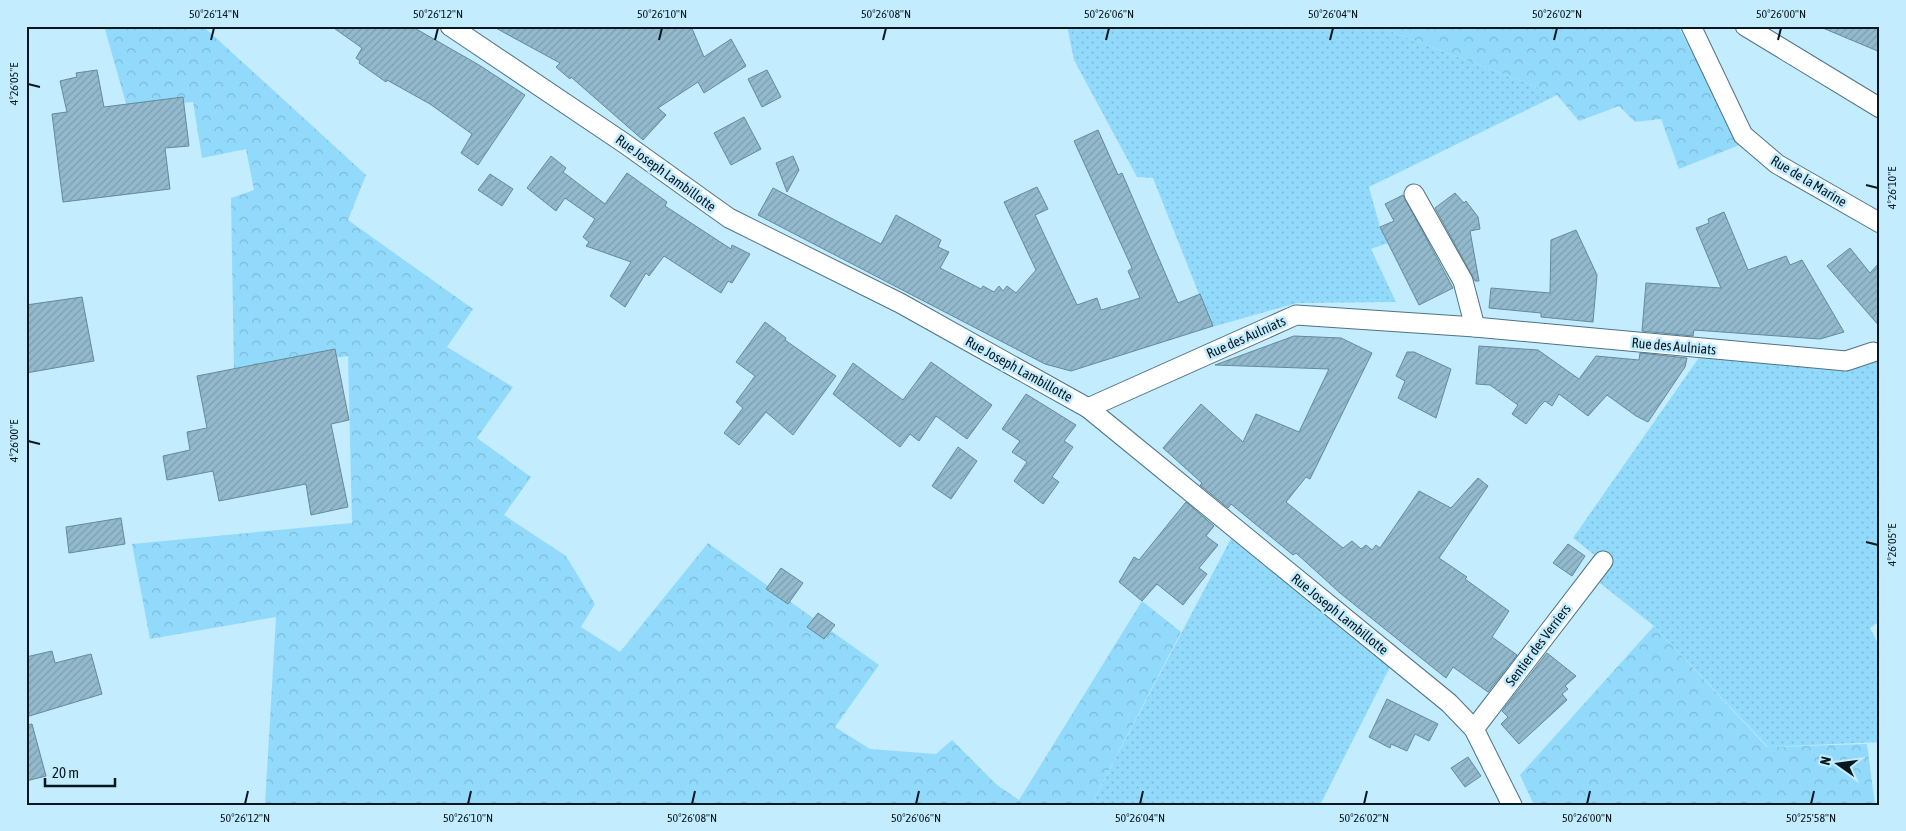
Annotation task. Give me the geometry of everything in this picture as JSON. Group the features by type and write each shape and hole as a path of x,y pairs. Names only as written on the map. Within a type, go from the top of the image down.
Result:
{"street":[{"name":"Rue Joseph Lambillotte","path":"450,26 624,143 729,218 900,303 1088,408 1449,703 1474,729 1512,805"},
{"name":"Rue de la Marine","path":"1691,26 1743,135 1777,164 1880,223"},
{"path":"1745,26 1880,108"},
{"path":"1414,194 1463,281 1475,327"},
{"name":"Rue des Aulniats","path":"1088,408 1296,315 1475,327 1846,361 1878,353"},
{"name":"Sentier des Verriers","path":"1474,729 1602,561"}],"green space":[{"path":"104,26 203,26 366,175 348,220 473,309 447,347 513,387 477,438 531,477 504,515 566,556 595,604 581,627 620,652 708,543 879,665 835,727 870,749 936,754 952,740 997,785 1019,800 1142,601 1181,632 1091,805 265,805 276,617 150,639 132,544 352,523 348,356 234,372 231,198 254,190 246,149 202,158 193,102 127,107"},
{"path":"1067,26 1377,26 1557,95 1369,187 1380,227 1388,243 1371,249 1396,302 1297,303 1212,327 1153,178 1137,177 1074,60"},
{"path":"1377,26 1678,26 1742,144 1679,169 1661,119 1635,122 1619,106 1579,121 1557,95"},
{"path":"1705,349 1873,352 1880,366 1880,621 1870,628 1880,647 1880,742 1768,747 1654,626 1591,576 1602,561 1573,538"},
{"path":"1236,529 1394,659 1320,805 1091,805"},
{"path":"1654,626 1767,747 1867,744 1875,805 1534,805 1520,775"}],"building":[{"path":"331,26 411,26 479,65 525,95 478,165 461,153 472,134 430,104 387,80 386,82 359,63 360,61 356,58 362,48"},
{"path":"492,26 691,26 704,57 731,39 746,66 704,93 698,82 658,108 666,115 643,140 571,77 570,79 556,67 560,63"},
{"path":"1818,26 1880,26 1880,52"},
{"path":"97,70 104,107 183,97 189,146 165,148 170,189 63,202 52,114 67,112 60,81 77,77 76,73"},
{"path":"767,70 781,97 762,107 748,79"},
{"path":"744,117 761,149 731,165 714,133"},
{"path":"1098,130 1118,175 1122,173 1178,303 1200,294 1213,326 1071,371 1045,364 758,215 773,188 881,244 896,215 941,240 938,247 949,252 940,268 981,289 983,286 994,292 999,286 1003,291 1007,286 1016,293 1036,270 1004,202 1037,187 1048,209 1035,215 1077,305 1097,298 1101,310 1140,298 1128,271 1132,268 1074,141"},
{"path":"551,156 566,168 563,172 605,204 627,173 667,202 665,206 731,249 732,245 750,254 732,283 728,281 721,293 664,256 649,276 646,273 625,307 610,296 631,262 586,246 589,242 583,237 595,219 565,198 556,211 527,188"},
{"path":"793,156 799,170 787,192 776,163"},
{"path":"490,174 513,189 502,206 478,190"},
{"path":"1455,193 1464,203 1466,201 1478,217 1480,229 1470,231 1479,281 1475,281 1435,208"},
{"path":"1403,195 1453,288 1419,305 1380,227 1394,221 1385,204"},
{"path":"1724,212 1748,270 1786,256 1790,265 1802,260 1844,332 1820,339 1694,330 1693,336 1642,331 1646,283 1721,288 1696,228 1709,223 1708,219"},
{"path":"1576,230 1597,275 1593,322 1541,317 1541,313 1489,308 1491,288 1550,293 1551,240"},
{"path":"1850,248 1870,273 1880,262 1880,327 1827,266"},
{"path":"82,297 94,361 26,373 26,305"},
{"path":"765,322 786,338 785,340 836,376 793,435 766,412 739,445 724,433 743,408 736,402 755,376 736,362"},
{"path":"1294,336 1341,338 1372,353 1310,479 1306,477 1286,502 1343,548 1352,541 1361,549 1366,545 1372,550 1376,545 1380,548 1419,491 1451,508 1478,478 1488,486 1439,558 1467,577 1465,579 1509,611 1492,637 1517,655 1488,692 1453,667 1446,678 1340,593 1296,553 1293,555 1231,504 1228,508 1200,485 1202,483 1163,448 1201,404 1243,442 1256,414 1299,432 1329,369 1215,365"},
{"path":"1479,346 1538,350 1579,379 1596,356 1639,360 1640,353 1687,358 1685,367 1648,422 1636,416 1607,395 1588,416 1559,394 1552,406 1545,401 1526,424 1512,414 1518,405 1490,385 1476,384"},
{"path":"335,349 349,420 331,424 348,507 311,515 306,484 219,501 213,471 167,480 163,456 190,450 187,432 207,428 197,376"},
{"path":"1407,352 1414,352 1451,369 1436,418 1398,398 1405,381 1396,376"},
{"path":"931,362 992,405 967,439 936,416 919,441 910,434 900,447 833,394 853,363 903,400"},
{"path":"1026,394 1076,425 1064,441 1073,447 1052,477 1059,482 1043,504 1014,481 1027,462 1012,452 1020,441 1002,429"},
{"path":"958,447 977,461 951,499 932,486"},
{"path":"1186,502 1214,526 1206,536 1218,545 1199,568 1207,574 1183,605 1157,584 1142,601 1119,582 1134,557 1139,560"},
{"path":"121,518 125,544 69,553 66,527"},
{"path":"1568,544 1585,556 1572,576 1553,563"},
{"path":"781,568 803,583 788,604 766,589"},
{"path":"818,613 835,625 824,639 807,627"},
{"path":"52,651 55,663 91,654 102,694 26,717 26,657"},
{"path":"1547,653 1576,676 1565,686 1568,689 1562,694 1567,700 1519,744 1501,724 1508,717 1502,711"},
{"path":"1387,699 1438,724 1429,741 1415,734 1407,751 1391,744 1390,748 1369,737"},
{"path":"32,724 46,776 26,781 26,725"},
{"path":"1468,757 1481,776 1465,787 1451,768"}]}
